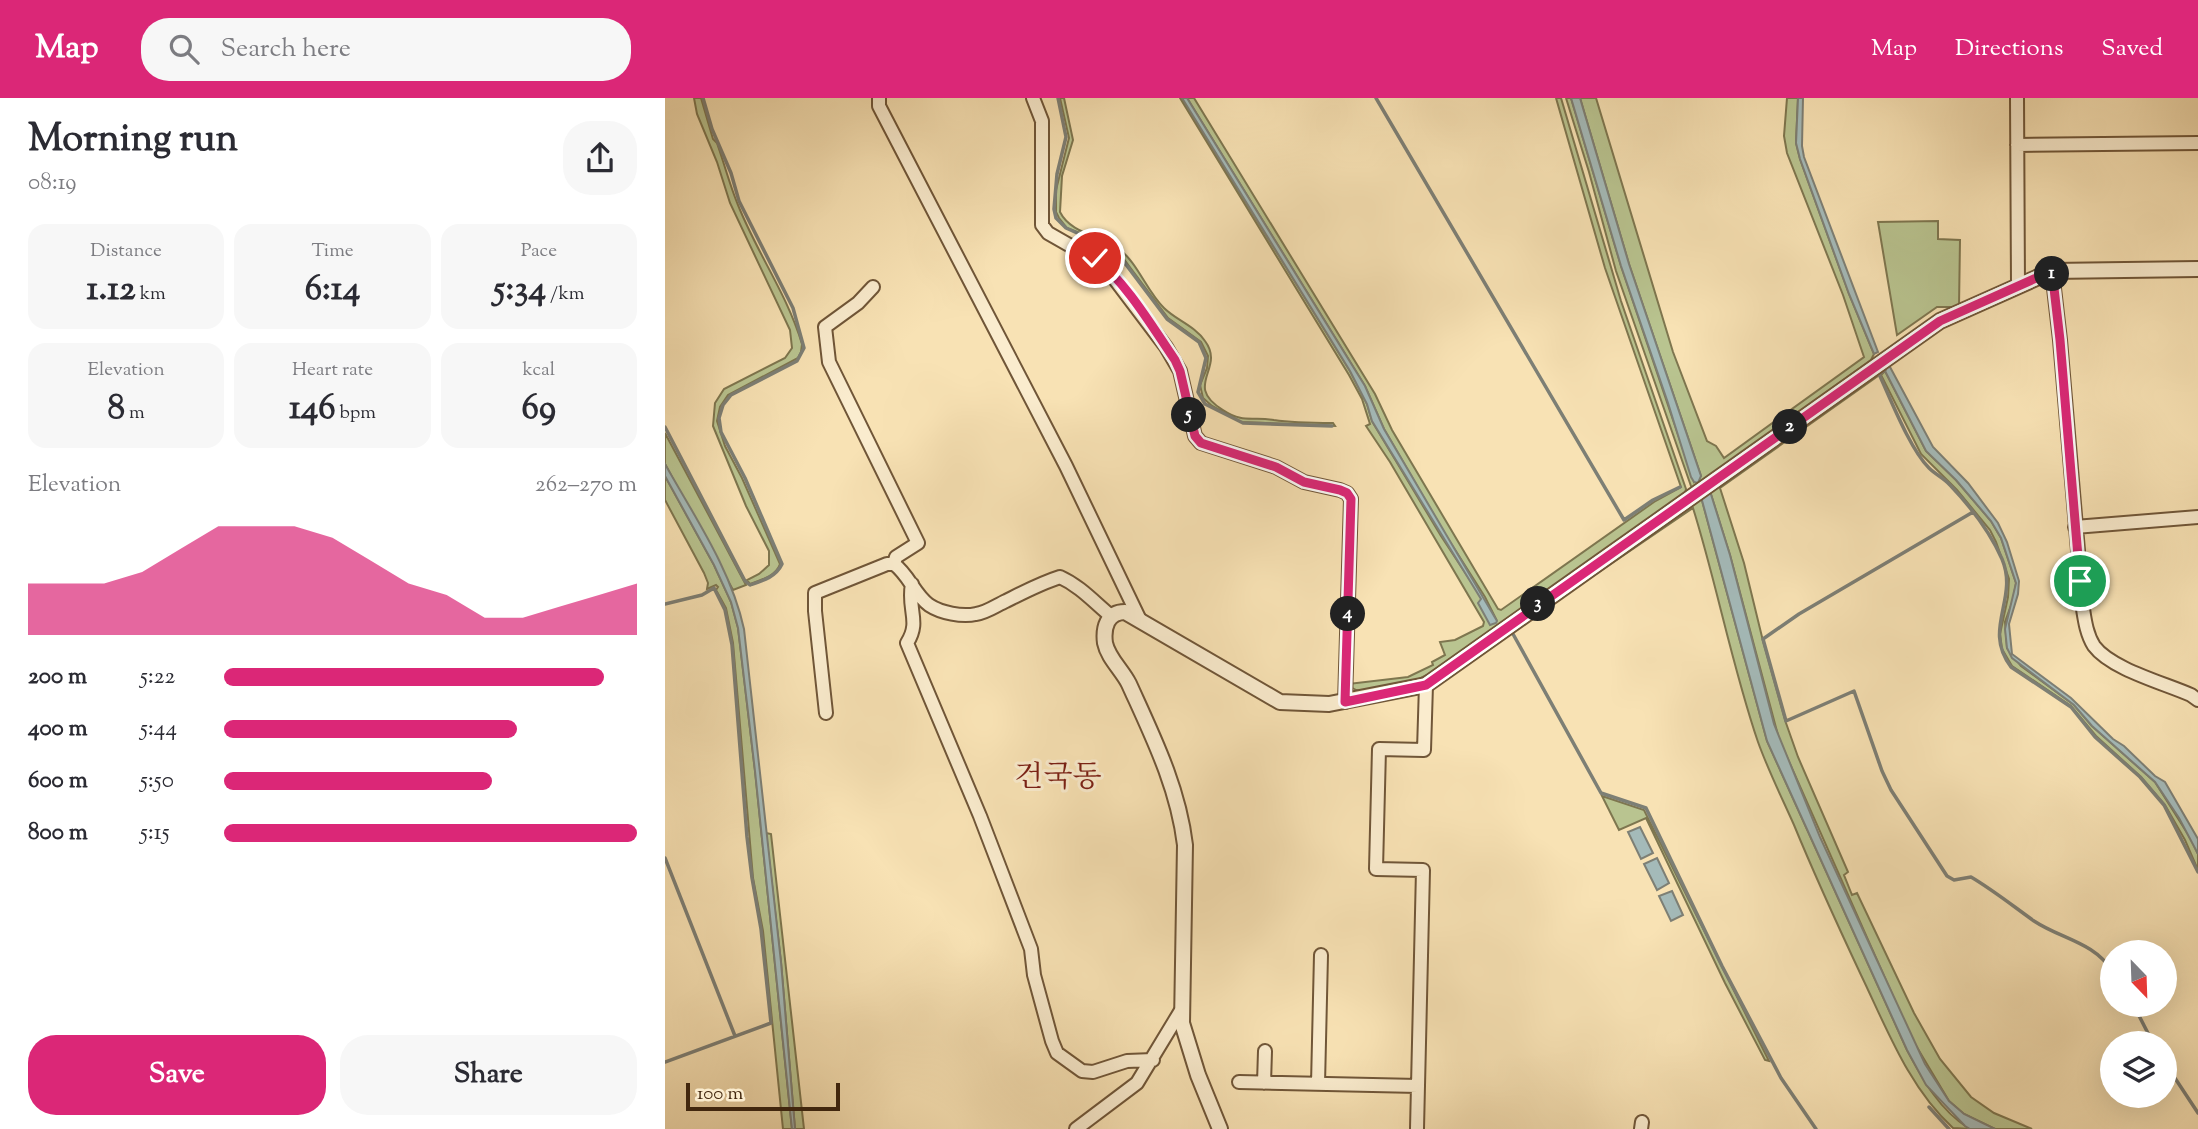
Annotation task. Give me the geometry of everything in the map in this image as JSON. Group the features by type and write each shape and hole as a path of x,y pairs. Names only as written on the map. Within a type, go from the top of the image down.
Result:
{"street":[{"path":"879,98 879,106 1066,466 1140,620"},
{"path":"1033,98 1042,121 1042,225 1048,233 1104,265 1166,347 1180,371 1195,436 1201,443 1276,467 1304,482 1340,490 1347,493 1351,499 1345,702"},
{"path":"2017,98 2018,286"},
{"path":"2017,145 2198,143"},
{"path":"1220,1129 1198,1075 1180,1012 1185,932 1185,845 1182,821 1168,772 1124,674 1106,646 1104,630 1111,615 1125,612 1280,702 1329,704 1426,685 1940,321 2052,271 2198,269"},
{"path":"2052,271 2085,622 2093,645 2104,657 2198,700"},
{"path":"873,286 858,303 825,327 829,362 918,543 896,557 894,564"},
{"path":"2075,527 2198,517"},
{"path":"826,713 815,593 887,564 894,564 903,571 930,606 960,614 978,614 1060,577 1077,585 1111,615"},
{"path":"912,584 909,601 915,625 907,643 980,816 1031,949 1034,975 1057,1054 1082,1071 1093,1072 1127,1061 1153,1060"},
{"path":"1417,1129 1423,870 1376,869 1379,749 1424,750 1426,685"},
{"path":"1318,1084 1321,955"},
{"path":"1076,1129 1137,1083 1180,1012"},
{"path":"1264,1083 1265,1051"},
{"path":"1239,1082 1418,1086"}],"green space":[{"path":"694,98 701,98 738,205 788,308 802,344 798,358 728,395 720,407 717,421 725,446 780,564 772,575 750,584 747,580 769,565 769,551 746,506 713,426 715,403 724,389 785,358 792,348 790,330 730,203 697,114"},
{"path":"1060,98 1064,98 1073,140 1062,176 1060,212 1078,230 1111,244 1125,254 1164,308 1191,327 1205,341 1211,360 1205,385 1211,401 1230,414 1243,418 1333,423 1335,426 1241,422 1203,398 1200,385 1207,368 1208,356 1201,342 1168,318 1120,254 1105,243 1067,228 1056,212 1056,190 1069,138"},
{"path":"1180,98 1350,371 1367,404 1372,421 1441,536 1497,621 1384,429 1365,386 1187,98 1194,98 1375,394 1392,430 1501,610 1654,502 1681,487 1605,268 1556,98 1561,98 1621,301 1686,489 1685,493 1427,675 1386,690 1354,689 1348,684 1408,677 1433,665 1432,662 1445,655 1440,642 1455,640 1483,626 1484,622 1366,426 1370,424 1362,399 1349,375"},
{"path":"1566,98 1571,98 1621,266 1694,482 1701,476 1629,264 1580,98 1596,98 1673,352 1707,441 1716,446 1724,458 1864,357 1843,295 1787,153 1784,136 1787,98 1798,98 1796,143 1800,159 1874,354 1871,360 1692,489 1616,271"},
{"path":"1938,221 1938,239 1960,240 1959,307 1937,307 1897,335 1878,222"},
{"path":"1882,365 1884,369 1878,376 1720,488 1744,563 1786,723 1848,872 1844,875 1852,895 1857,893 1914,1013 1940,1059 1971,1097 1994,1113 2032,1129 1995,1129 1964,1114 1949,1101 1912,1039 1779,739 1730,555 1709,488"},
{"path":"1885,371 1926,451 1956,480 1991,521 2001,538 2016,583 2005,622 2007,648 2021,666 2074,705 2092,726 2155,782 2191,839 2198,854 2198,870 2165,805 2141,777 2096,736 2071,706 2012,666 2002,649 2000,634 2009,579 1996,542 1990,530 1957,490 1921,454 1881,375"},
{"path":"665,433 746,585 733,590 665,464"},
{"path":"665,476 714,565 731,602 738,628 792,1129 783,1129 763,931 753,878 733,643 726,608 716,590 718,587 716,585 707,589 704,573 665,500"},
{"path":"1700,493 1767,741 1907,1050 1941,1104 1970,1129 1953,1128 1937,1112 1911,1076 1818,882 1758,742 1693,508 1511,632"},
{"path":"1602,796 1644,810 1769,1061 1765,1060 1725,983 1646,818 1619,830"},
{"path":"766,833 771,834 804,1129 795,1129 781,962"}],"shaded area":[{"path":"1182,98 1187,98 1365,386 1384,429 1496,623 1490,625 1478,603 1481,599 1372,421 1367,404 1350,371"},
{"path":"1571,98 1580,98 1629,264 1701,476 1698,483 1691,477 1621,266"},
{"path":"1798,98 1803,98 1804,157 1878,352 1874,354 1800,159 1796,143"},
{"path":"1884,363 1890,367 1933,447 1968,483 1998,523 2007,542 2019,581 2009,624 2012,654 2071,698 2113,739 2165,782 2198,839 2198,854 2179,818 2155,782 2092,726 2074,705 2012,658 2007,648 2005,629 2016,583 2001,538 1991,521 1956,480 1926,451 1882,365"},
{"path":"665,464 721,564 744,629 781,962 795,1129 792,1129 738,628 731,602 714,565 665,476"},
{"path":"1709,488 1730,555 1774,724 1820,837 1925,1064 1949,1101 1964,1114 1995,1129 1970,1129 1965,1126 1926,1085 1907,1050 1767,741 1700,493"},
{"path":"1640,827 1653,853 1641,859 1628,832"},
{"path":"1657,858 1669,883 1657,890 1644,864"},
{"path":"1672,891 1683,915 1671,921 1659,896"}],"waterway":[{"path":"665,427 745,581 750,585 772,575 782,564 745,478 721,432 719,418 723,405 731,395 797,361 804,348 793,308 739,201 703,98"},
{"path":"1058,98 1066,137 1057,174 1054,209 1056,218 1066,228 1118,254 1167,319 1199,342 1206,358 1198,392 1205,404 1243,423 1332,426"},
{"path":"1376,98 1624,520 1653,500 1680,487"},
{"path":"1885,370 1879,374 1915,449 1929,468 1948,483 1973,511 2002,559 2006,587 2000,640 2003,653 2011,667 2071,707 2095,737 2140,777 2164,805 2198,872"},
{"path":"1973,512 1799,614 1763,639 1786,721 1854,691 1891,790 1947,876 1954,880 1971,877 2034,921 2087,947 2100,957"},
{"path":"665,604 702,595 714,588 725,610 732,645 747,837 761,929 771,1023 665,1062"},
{"path":"1513,634 1601,793 1646,808 1722,966 1781,1078 1816,1129"},
{"path":"665,858 735,1036"},
{"path":"2140,1017 2147,1031"},
{"path":"2177,1081 2198,1113"},
{"path":"1929,1107 1949,1129"}],"district":[{"name":"건국동","path":"1058,776"}],"route":[{"path":"1095,258 1128,295 1175,360 1195,436 1201,443 1276,467 1304,482 1340,490 1347,493 1351,499 1345,702 1426,685 1940,321 2052,271 2080,581"}]}
